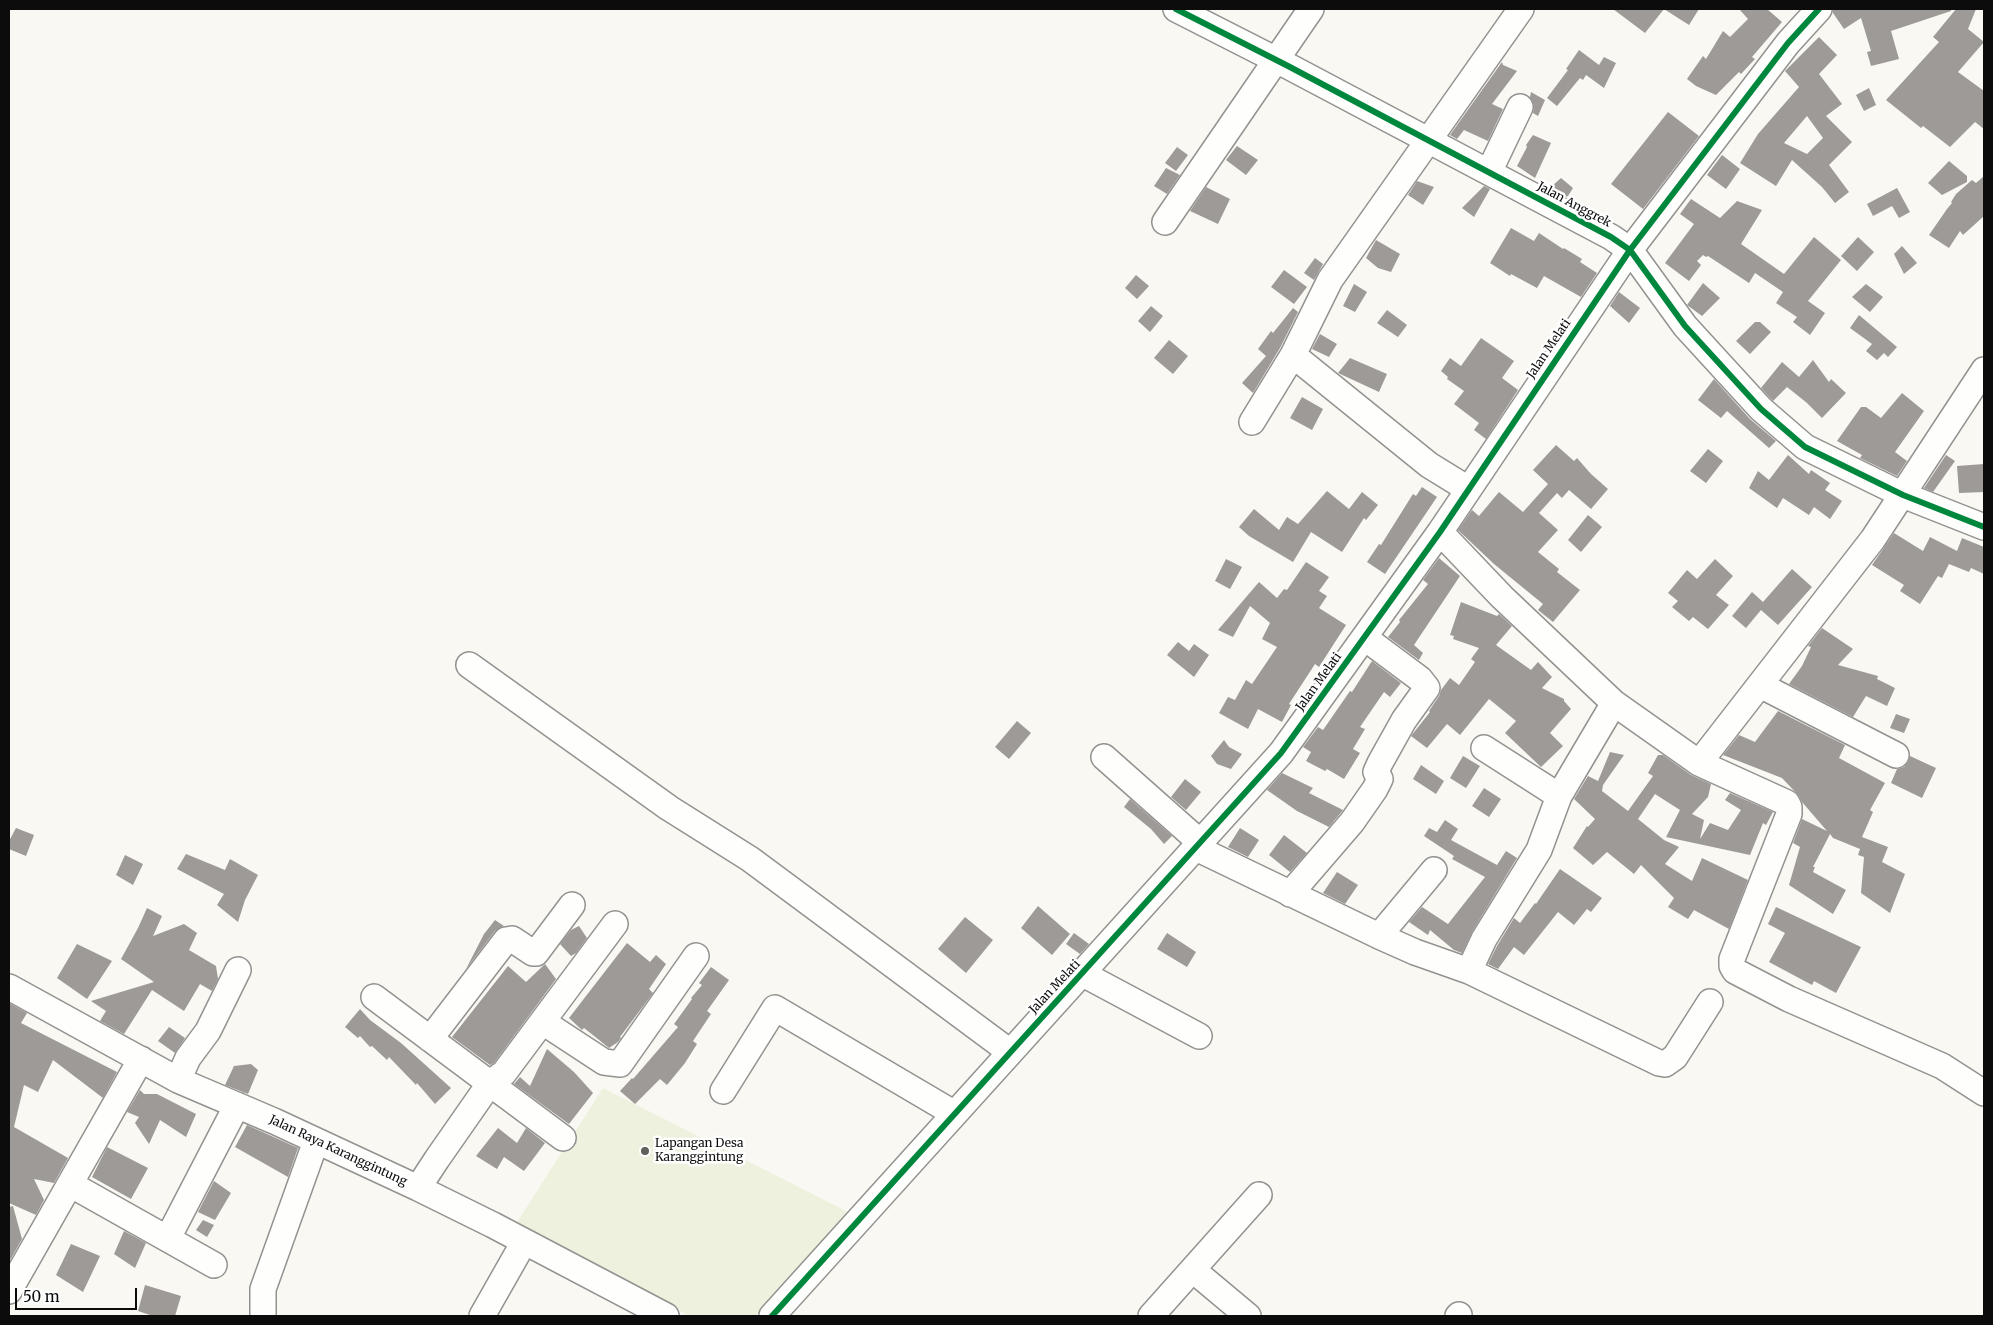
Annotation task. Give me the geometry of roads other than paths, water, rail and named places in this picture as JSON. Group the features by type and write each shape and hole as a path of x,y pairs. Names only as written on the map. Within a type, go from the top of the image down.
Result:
{"street":[{"name":"Jalan Anggrek","path":"1176,9 1596,228 1630,250 1685,326 1762,409 1805,447 1903,495 1984,527"},
{"path":"1165,222 1311,9"},
{"path":"1252,422 1293,356 1330,280 1522,9"},
{"name":"Jalan Melati","path":"772,1316 1281,753 1440,532 1630,250 1788,43 1819,9"},
{"path":"1489,172 1520,108"},
{"path":"1293,356 1429,465 1468,489"},
{"path":"1699,763 1873,539 1984,370"},
{"path":"1440,532 1502,597 1614,703 1699,763 1786,803 1789,807 1789,814 1732,959 1732,966 1736,971 1789,999 1942,1066 1984,1093"},
{"path":"1290,894 1352,822 1375,789 1380,779 1376,772 1380,763 1404,720 1427,688 1420,679 1365,638"},
{"path":"469,665 669,808 750,859 1010,1052"},
{"path":"1760,685 1896,755"},
{"path":"1468,971 1484,939 1538,850 1560,796 1614,703"},
{"path":"1484,748 1560,796"},
{"path":"1104,757 1199,845 1290,894 1415,952 1468,971 1659,1064 1670,1062 1675,1057 1710,1002"},
{"path":"1379,936 1434,870"},
{"path":"430,1039 506,940 512,939 533,953 536,953 572,905"},
{"path":"426,1192 437,1159 498,1082 615,924"},
{"path":"543,1022 604,1062 620,1064 696,956"},
{"path":"178,1080 188,1058 208,1031 238,970"},
{"path":"1083,974 1199,1036"},
{"name":"Jalan Raya Karanggintung","path":"9,987 178,1080 426,1192 666,1316"},
{"path":"374,997 430,1039 498,1082 563,1138"},
{"path":"723,1090 775,1008 955,1114"},
{"path":"9,1291 141,1059"},
{"path":"168,1238 237,1105"},
{"path":"263,1316 263,1289 316,1141"},
{"path":"70,1184 214,1265"},
{"path":"1151,1316 1259,1195"},
{"path":"482,1316 524,1242"},
{"path":"1193,1270 1248,1316"}],"place":[{"name":"Lapangan Desa Karanggintung","path":"645,1151"}]}
